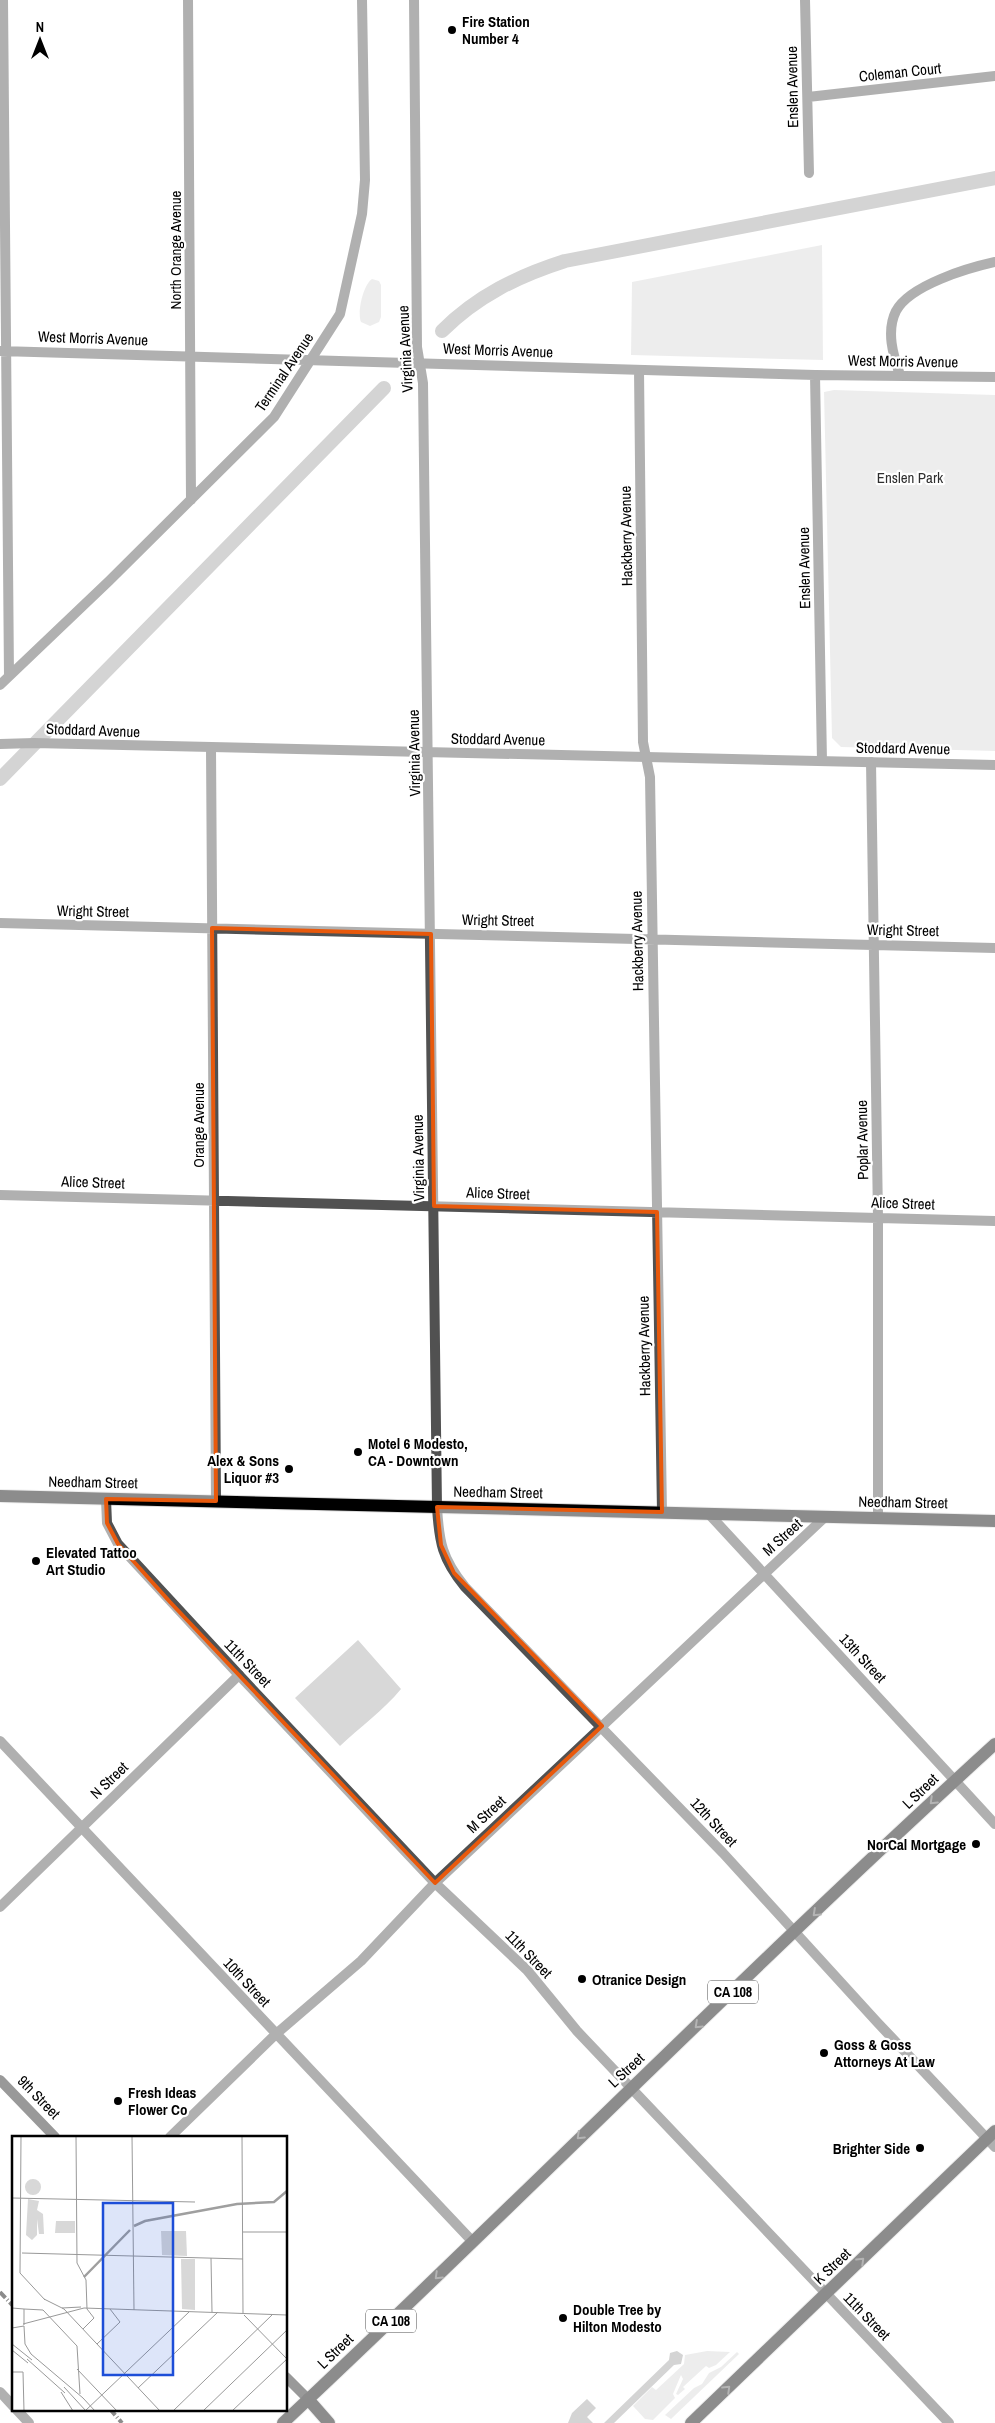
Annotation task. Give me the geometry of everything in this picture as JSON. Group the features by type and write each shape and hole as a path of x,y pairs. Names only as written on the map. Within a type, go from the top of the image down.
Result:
{"main road":[{"name":"Needham Street","path":"0,1496 995,1520"},
{"name":"L Street","path":"283,2423 473,2242 631,2087 995,1744"},
{"name":"9th Street","path":"0,2080 54,2136"},
{"name":"K Street","path":"691,2423 992,2139"},
{"path":"288,2379 330,2423"}],"street":[{"path":"3,0 3,351 9,676"},
{"name":"North Orange Avenue","path":"188,0 192,500"},
{"name":"Terminal Avenue","path":"0,685 192,500 274,417 340,314 362,214 366,153 362,0"},
{"name":"Virginia Avenue","path":"414,0 418,347 423,383 429,753 438,1507"},
{"name":"Enslen Avenue","path":"806,0 809,173"},
{"name":"Coleman Court","path":"808,97 995,76"},
{"path":"900,375 892,353 891,328 896,311 904,301 925,287 973,267 995,262"},
{"name":"West Morris Avenue","path":"3,351 815,375 995,377"},
{"name":"Hackberry Avenue","path":"639,370 643,742 650,777 662,1512"},
{"name":"Enslen Avenue","path":"815,375 822,761"},
{"name":"Stoddard Avenue","path":"0,744 995,765"},
{"name":"Orange Avenue","path":"211,748 216,1501"},
{"name":"Poplar Avenue","path":"871,762 878,1218 878,1517"},
{"name":"Wright Street","path":"0,923 995,948"},
{"name":"Alice Street","path":"0,1195 995,1221"},
{"name":"11th Street","path":"106,1499 107,1524 118,1544 434,1883 527,1970 577,2031 949,2423"},
{"name":"12th Street","path":"438,1507 440,1545 454,1573 602,1726 747,1879 794,1932 992,2139"},
{"name":"13th Street","path":"708,1513 765,1572 995,1824"},
{"name":"M Street","path":"171,2136 276,2034 361,1961 434,1883 826,1516"},
{"name":"N Street","path":"0,1907 239,1675"},
{"name":"10th Street","path":"0,1741 473,2242"},
{"path":"0,2392 12,2405"},
{"path":"17,2410 29,2423"}],"highlighted area":[{"path":"212,928 431,934 434,1206 657,1212 662,1512 437,1507 441,1545 454,1573 602,1726 435,1883 170,1602 118,1544 107,1523 106,1499 216,1501"}],"green space":[{"path":"822,245 823,360 631,355 632,282"},
{"path":"372,279 379,281 381,285 381,317 379,322 370,326 361,322 360,312 366,287"},
{"name":"Enslen Park","path":"834,390 995,395 995,751 841,747 832,738 824,392"},
{"path":"358,1640 401,1689 380,1711 340,1746 295,1698"},
{"path":"707,2351 730,2352 716,2365 709,2368 706,2366 683,2387 685,2389 678,2395 676,2394 683,2379 681,2375 673,2394 675,2398 653,2420 645,2419 633,2406 652,2387 656,2390 684,2364 685,2355"},
{"path":"737,2352 739,2354 671,2419 665,2415 694,2388 702,2384 709,2373 721,2367"}],"shaded area":[{"path":"677,2351 683,2355 681,2364 674,2365 614,2423 604,2423 669,2360 670,2353"},
{"path":"587,2399 596,2408 587,2417 593,2423 568,2423 572,2413"}],"waterway":[{"path":"442,331 469,307 499,288 531,273 565,261 995,178"},
{"path":"0,779 384,388"}],"railway":[{"path":"0,2292 12,2305"},
{"path":"111,2410 122,2423"}],"place":[{"name":"Fire Station Number 4","path":"452,30"},
{"name":"Motel 6 Modesto, CA - Downtown","path":"358,1452"},
{"name":"Alex & Sons Liquor #3","path":"289,1469"},
{"name":"Elevated Tattoo Art Studio","path":"36,1561"},
{"name":"NorCal Mortgage","path":"976,1844"},
{"name":"Otranice Design","path":"582,1979"},
{"name":"Goss & Goss Attorneys At Law","path":"824,2053"},
{"name":"Fresh Ideas Flower Co","path":"118,2101"},
{"name":"Brighter Side","path":"920,2148"},
{"name":"Double Tree by Hilton Modesto","path":"563,2318"}]}
